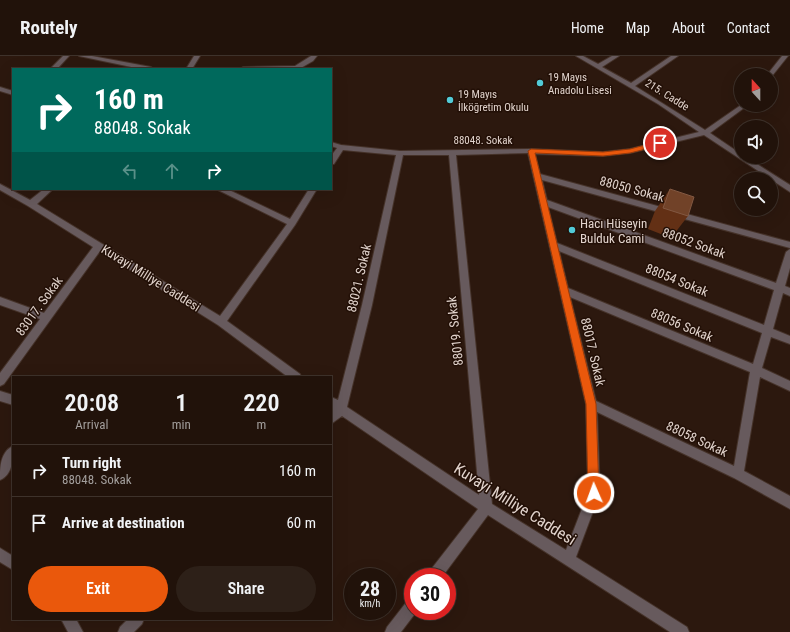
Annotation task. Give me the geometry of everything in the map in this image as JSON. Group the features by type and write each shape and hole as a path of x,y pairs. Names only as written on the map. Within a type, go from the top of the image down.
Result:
{"street":[{"path":"54,68 66,56"},
{"path":"82,56 146,68"},
{"path":"190,68 197,56"},
{"path":"296,68 311,60 314,56"},
{"name":"215. Cadde","path":"579,56 660,103 734,152"},
{"path":"598,67 616,56"},
{"path":"631,86 675,56"},
{"path":"776,68 785,56"},
{"path":"122,68 126,64"},
{"path":"0,89 12,93"},
{"path":"705,133 735,112"},
{"name":"88048. Sokak","path":"332,144 341,147 400,153 452,151 531,151 603,154 630,151 705,133"},
{"path":"332,160 341,147"},
{"name":"88019. Sokak","path":"452,151 486,508"},
{"name":"88017. Sokak","path":"531,151 591,404 594,493 569,559"},
{"name":"88021. Sokak","path":"336,406 367,305 400,153"},
{"name":"215. Cadde","path":"752,164 790,189"},
{"name":"88050 Sokak","path":"537,176 790,245"},
{"name":"Kuvayi Milliye Caddesi","path":"0,186 100,246 221,322 295,376"},
{"path":"31,204 48,190"},
{"path":"222,190 292,223"},
{"path":"221,322 292,223 312,190"},
{"name":"88052 Sokak","path":"543,202 790,292"},
{"name":"88054 Sokak","path":"554,245 790,340"},
{"name":"83017. Sokak","path":"0,381 100,246"},
{"path":"738,474 756,370 790,252"},
{"name":"88056 Sokak","path":"564,290 756,370 790,386"},
{"path":"0,301 47,318"},
{"path":"0,396 12,400"},
{"name":"88058 Sokak","path":"591,404 738,474 790,503"},
{"path":"332,416 336,406"},
{"name":"Kuvayi Milliye Caddesi","path":"336,406 486,508 569,559 682,632"},
{"path":"0,474 12,454"},
{"path":"441,568 486,508"},
{"path":"0,554 12,563"},
{"path":"392,632 404,617"},
{"path":"69,620 76,632"},
{"path":"125,632 136,620"}],"building":[{"path":"670,189 694,197 688,216 663,208"}],"place":[{"name":"19 Mayıs Anadolu Lisesi","path":"540,83"},
{"name":"19 Mayıs İlköğretim Okulu","path":"450,100"},
{"name":"Hacı Hüseyin Bulduk Cami","path":"572,230"}],"route":[{"path":"594,493 591,404 531,151 603,154 630,151 660,143"}]}
